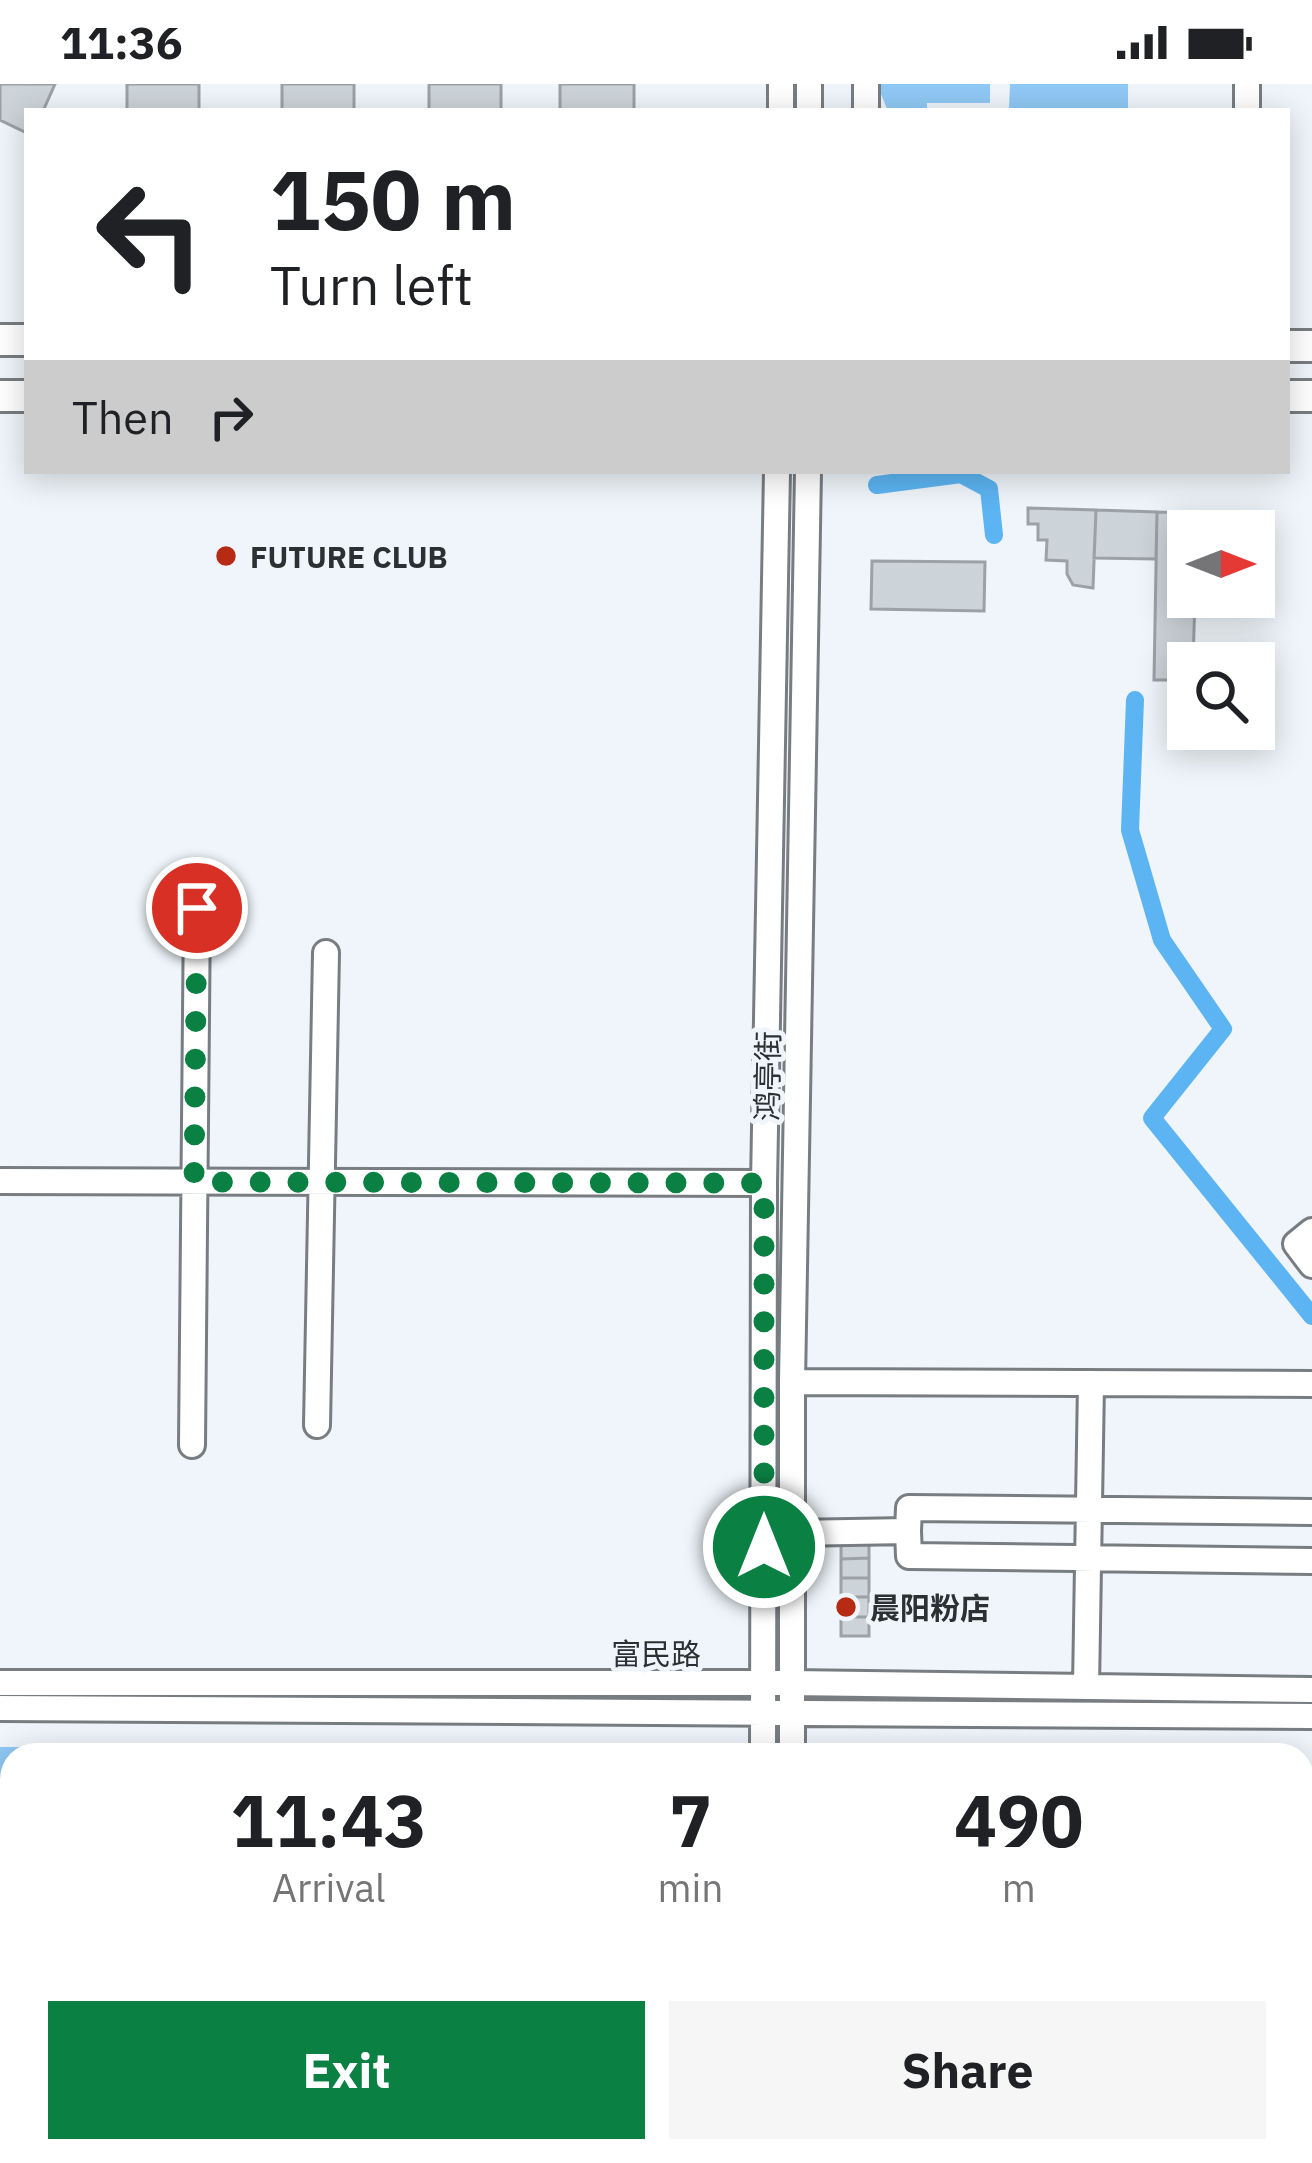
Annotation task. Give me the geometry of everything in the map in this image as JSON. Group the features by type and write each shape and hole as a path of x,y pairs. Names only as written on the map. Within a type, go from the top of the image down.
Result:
{"street":[{"name":"鸿亭街","path":"763,1743 764,1183 777,474"},
{"name":"鸿亭街","path":"792,1743 792,1382 808,474"},
{"path":"192,1445 197,908"},
{"path":"317,1425 326,953"},
{"path":"0,1181 764,1183"},
{"path":"792,1382 1312,1384"},
{"path":"1086,1688 1091,1383"},
{"path":"1312,1512 909,1508 908,1531 909,1556 1312,1561"},
{"path":"792,1533 908,1531"},
{"name":"富民路","path":"0,1684 791,1684 1312,1690"},
{"name":"富民路","path":"0,1708 1312,1716"}],"shaded area":[{"path":"877,84 990,84 990,103 887,108"},
{"path":"1010,84 1128,84 1128,108 1009,108"}],"building":[{"path":"0,84 55,84 44,108 24,108 24,132 0,120"},
{"path":"127,84 199,84 199,108 127,108"},
{"path":"282,84 354,84 354,108 282,108"},
{"path":"429,84 501,84 501,108 429,108"},
{"path":"560,84 634,84 634,108 560,108"},
{"path":"1028,508 1096,510 1093,588 1073,585 1067,561 1046,560 1047,540 1038,540 1038,524 1028,524"},
{"path":"1096,510 1157,512 1156,559 1094,558"},
{"path":"1157,512 1167,512 1167,618 1194,618 1194,642 1167,642 1167,680 1154,680"},
{"path":"872,561 985,562 984,611 871,609"},
{"path":"841,1539 869,1539 869,1558 841,1559"},
{"path":"869,1558 869,1578 841,1578 841,1559"},
{"path":"841,1578 869,1578 869,1597 841,1597"},
{"path":"841,1597 869,1597 869,1617 841,1617"},
{"path":"841,1617 869,1617 869,1636 841,1636"}],"waterway":[{"path":"877,485 961,474 989,489 994,535"},
{"path":"1135,700 1130,830 1162,940 1223,1029 1152,1118 1312,1316"}],"place":[{"name":"FUTURE CLUB","path":"226,556"},
{"name":"晨阳粉店","path":"846,1607"}],"route":[{"path":"197,908 194,1182 764,1183 764,1547"}]}
